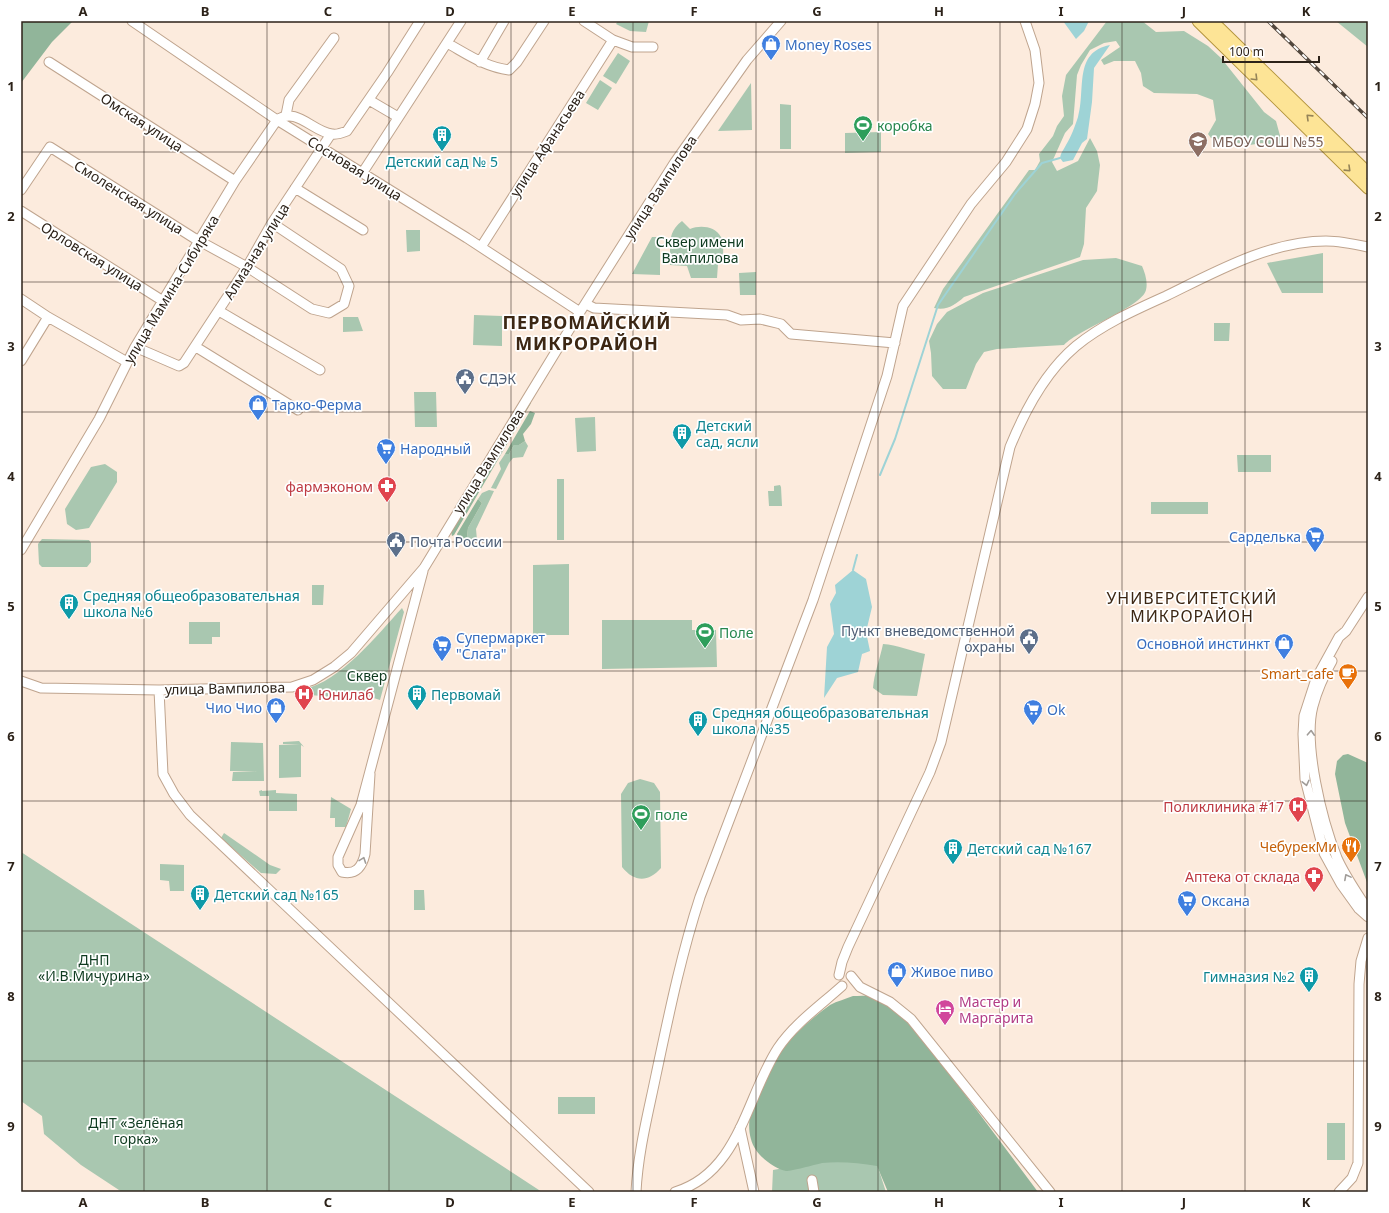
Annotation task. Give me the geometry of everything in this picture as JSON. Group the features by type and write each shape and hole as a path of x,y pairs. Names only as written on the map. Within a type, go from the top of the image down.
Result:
{"main road":[{"path":"1198,21 1368,188"},
{"path":"1212,21 1368,173"}],"street":[{"name":"Сосновая улица","path":"132,21 277,120 481,246 580,312"},
{"path":"334,38 288,100 286,115 291,115 331,134 347,131 420,21"},
{"path":"363,172 461,21"},
{"path":"480,62 504,21"},
{"path":"447,43 480,62 498,69 509,70 517,62 544,21"},
{"path":"584,21 613,40 632,47 653,47"},
{"name":"улица Вампилова","path":"21,681 41,688 159,690 266,689 292,687 314,680 334,667 351,653 424,568 580,312 675,162 747,60 780,21"},
{"path":"636,1192 639,1158 672,998 688,934 813,600 887,376 903,306 971,204 1006,162 1026,129 1035,104 1039,83 1035,50 1025,21"},
{"name":"улица Афанасьева","path":"481,246 613,40"},
{"name":"Омская улица","path":"49,62 235,181"},
{"path":"369,100 398,117"},
{"name":"улица Мамина-Сибиряка","path":"21,550 98,420 135,347 235,181 277,120 286,115"},
{"name":"Алмазная улица","path":"135,347 179,366 184,363 248,267 272,223 321,146 331,134"},
{"name":"Смоленская улица","path":"21,190 50,147 199,241 248,267 312,309 329,313 344,304 349,286 341,269 272,223"},
{"path":"295,188 363,230"},
{"name":"Орловская улица","path":"21,211 163,301"},
{"path":"675,1192 703,1180 721,1161 732,1146 766,1067 779,1046 827,1000 841,982 845,954 933,766 953,698 1010,447 1021,420 1056,367 1076,347 1101,328 1216,272 1262,253 1290,246 1325,241 1368,247"},
{"path":"21,299 48,317 127,362"},
{"path":"586,304 594,308 727,315 741,320 760,319 781,324 791,334 895,343"},
{"path":"219,311 320,370"},
{"path":"21,361 48,317"},
{"path":"196,347 298,410"},
{"path":"370,774 365,854 360,867 357,870 350,873 342,872 338,865 338,857 360,810 424,568"},
{"path":"1368,596 1346,632 1339,637 1321,668 1313,687 1304,716 1303,760 1305,779 1324,853 1341,884 1359,909 1368,917"},
{"path":"396,600 404,598 408,600 412,612"},
{"path":"1346,632 1346,637 1327,670 1313,707 1311,745 1313,772 1337,858 1352,887 1368,910"},
{"path":"159,690 163,774 190,816 589,1192"},
{"path":"1339,1192 1352,1178 1358,1163 1359,984 1361,961 1368,938"},
{"path":"841,982 850,984 850,976 845,954"},
{"path":"850,976 860,987"},
{"path":"841,982 860,987 890,1002 910,1019 1050,1192"},
{"path":"740,1128 754,1192"},
{"path":"812,1180 814,1192"}],"green space":[{"path":"21,21 73,21 52,42 21,83"},
{"path":"618,21 649,21 646,32 630,31 616,24"},
{"path":"1107,21 1142,21 1156,32 1184,31 1208,46 1221,58 1264,112 1276,121 1282,143 1274,145 1262,143 1250,145 1211,138 1208,134 1216,120 1213,100 1197,94 1154,93 1143,86 1141,73 1135,61 1114,61 1104,65 1101,60 1120,47 1116,41 1104,43 1090,50 1081,65 1077,75 1073,124 1065,133 1052,162 1057,171 1078,161 1090,138 1097,151 1100,165 1097,191 1086,208 1084,244 1080,257 964,297 954,305 947,308 934,308 943,289 1029,170 1035,170 1040,161 1039,154 1053,136 1057,126 1064,116 1062,96 1066,75"},
{"path":"1336,21 1368,21 1368,47"},
{"path":"618,53 630,61 616,84 603,76"},
{"path":"600,80 612,88 598,110 586,103"},
{"path":"751,83 752,130 718,131"},
{"path":"780,104 791,105 791,149 780,149"},
{"name":"коробка","path":"881,132 881,152 845,153 845,133"},
{"name":"Сквер имени Вампилова","path":"682,221 690,229 707,227 718,233 721,237 723,245 723,260 718,264 717,278 691,278 687,266 670,265 671,235"},
{"path":"406,230 420,230 420,251 407,252"},
{"path":"652,237 660,237 660,275 632,274"},
{"path":"1323,253 1323,293 1282,293 1267,263"},
{"path":"1116,258 1142,266 1147,287 1142,297 1134,304 1083,332 1064,345 997,349 984,352 976,364 966,389 943,389 932,376 929,341 937,324 947,312 983,293 1083,260"},
{"path":"756,272 756,295 740,295 739,273"},
{"path":"474,315 502,316 502,346 473,345"},
{"path":"343,317 358,317 363,331 343,332"},
{"path":"1214,323 1230,323 1229,341 1214,341"},
{"path":"414,392 436,392 437,427 415,427"},
{"path":"528,401 531,403 454,535 452,536 451,532"},
{"path":"530,411 535,413 531,424 523,434 525,441 519,445 514,445 509,454 505,454"},
{"path":"595,417 596,451 577,452 575,418"},
{"path":"525,441 528,446 523,457 513,458 496,489 491,488 501,469 499,463 505,454 509,454 514,445 519,445"},
{"path":"1237,455 1271,455 1271,472 1238,472"},
{"path":"105,464 117,472 117,482 89,528 76,530 67,524 65,509 91,467"},
{"path":"557,479 564,479 564,540 557,540"},
{"path":"780,485 782,506 769,506 768,491 774,491 774,486"},
{"path":"489,490 494,491 476,529 477,540 461,542 467,537 468,528 482,503 478,499 482,493"},
{"path":"478,499 482,503 468,528 467,537 461,542 459,541 457,534"},
{"path":"1151,502 1208,502 1208,514 1151,514"},
{"path":"42,539 89,540 91,543 91,562 87,567 42,567 39,564 38,544"},
{"path":"569,564 569,635 533,635 533,565"},
{"path":"312,585 324,585 323,605 312,605"},
{"name":"Сквер","path":"402,608 404,612 380,700 361,694 349,698 309,695 309,692 302,692 304,689 318,685 331,677 358,656"},
{"path":"602,620 692,620 692,630 716,630 717,667 602,669"},
{"path":"189,622 220,622 220,637 212,637 212,644 189,644"},
{"path":"883,644 925,654 917,696 883,695 873,688"},
{"path":"299,741 304,747 301,745 301,777 279,778 279,745 300,744 283,744 283,742"},
{"path":"231,742 263,743 264,781 232,781 233,772 257,771 230,771"},
{"path":"1348,754 1368,763 1368,885 1345,823 1335,774 1337,761 1343,755"},
{"name":"поле","path":"640,779 654,783 660,792 661,868 651,876 641,879 631,876 622,867 621,794 628,783"},
{"path":"276,790 276,793 297,794 297,811 269,811 269,796 260,796 259,791"},
{"path":"331,797 351,809 346,827 335,827 335,818 330,818"},
{"path":"224,833 270,865 281,869 276,874 261,873 221,838"},
{"name":"ДНП «И.В.Мичурина»","path":"21,852 542,1192 122,1192 81,1165 44,1134 42,1116 21,1101"},
{"path":"160,864 184,865 184,891 170,891 169,881 160,880"},
{"path":"414,890 424,890 425,910 414,910"},
{"path":"853,996 867,996 879,999 892,1007 909,1022 919,1033 1038,1192 888,1192 877,1166 829,1162 786,1171 765,1160 756,1150 751,1140 749,1129 752,1104 761,1080 778,1053 800,1030 830,1005"},
{"path":"558,1097 595,1097 595,1114 558,1114"},
{"path":"1327,1123 1345,1123 1345,1160 1327,1160"},
{"path":"873,1152 886,1192 772,1192 773,1170"}],"water":[{"path":"1063,21 1089,21 1084,31 1076,39"},
{"path":"1110,45 1094,68 1092,102 1087,139 1082,143 1073,160 1063,162 1060,158 1061,154 1078,117 1083,74 1086,64 1091,55 1098,49"},
{"path":"853,570 866,579 872,607 866,632 870,651 862,654 858,672 837,678 824,698 827,647 834,634 830,604 836,593 835,585"}],"waterway":[{"path":"880,475 895,439 938,305 1015,194 1042,163 1060,158"},
{"path":"853,570 857,555"}],"railway":[{"path":"1268,21 1368,118"}],"place":[{"name":"Money Roses","path":"771,61"},
{"name":"коробка","path":"863,142"},
{"name":"Детский сад № 5","path":"442,152"},
{"name":"МБОУ СОШ №55","path":"1198,158"},
{"name":"СДЭК","path":"465,395"},
{"name":"Тарко-Ферма","path":"258,421"},
{"name":"Детский сад, ясли","path":"682,450"},
{"name":"Народный","path":"386,465"},
{"name":"фармэконом","path":"387,503"},
{"name":"Сарделька","path":"1315,553"},
{"name":"Почта России","path":"396,558"},
{"name":"Средняя общеобразовательная школа №6","path":"69,620"},
{"name":"Поле","path":"705,649"},
{"name":"Пункт вневедомственной охраны","path":"1029,655"},
{"name":"Основной инстинкт","path":"1284,660"},
{"name":"Супермаркет \"Слата\"","path":"442,662"},
{"name":"Smart_cafe","path":"1348,690"},
{"name":"Юнилаб","path":"304,711"},
{"name":"Первомай","path":"417,711"},
{"name":"Чио Чио","path":"276,724"},
{"name":"Ok","path":"1033,726"},
{"name":"Средняя общеобразовательная школа №35","path":"698,737"},
{"name":"Поликлиника #17","path":"1298,823"},
{"name":"поле","path":"641,831"},
{"name":"ЧебурекМи","path":"1351,863"},
{"name":"Детский сад №167","path":"953,865"},
{"name":"Аптека от склада","path":"1314,893"},
{"name":"Детский сад №165","path":"200,911"},
{"name":"Оксана","path":"1187,917"},
{"name":"Живое пиво","path":"897,988"},
{"name":"Гимназия №2","path":"1309,993"},
{"name":"Мастер и Маргарита","path":"945,1026"}],"district":[{"name":"ПЕРВОМАЙСКИЙ МИКРОРАЙОН","path":"587,332"},
{"name":"УНИВЕРСИТЕТСКИЙ МИКРОРАЙОН","path":"1192,607"}],"park label":[{"name":"ДНТ «Зелёная горка»","path":"136,1130"}]}
